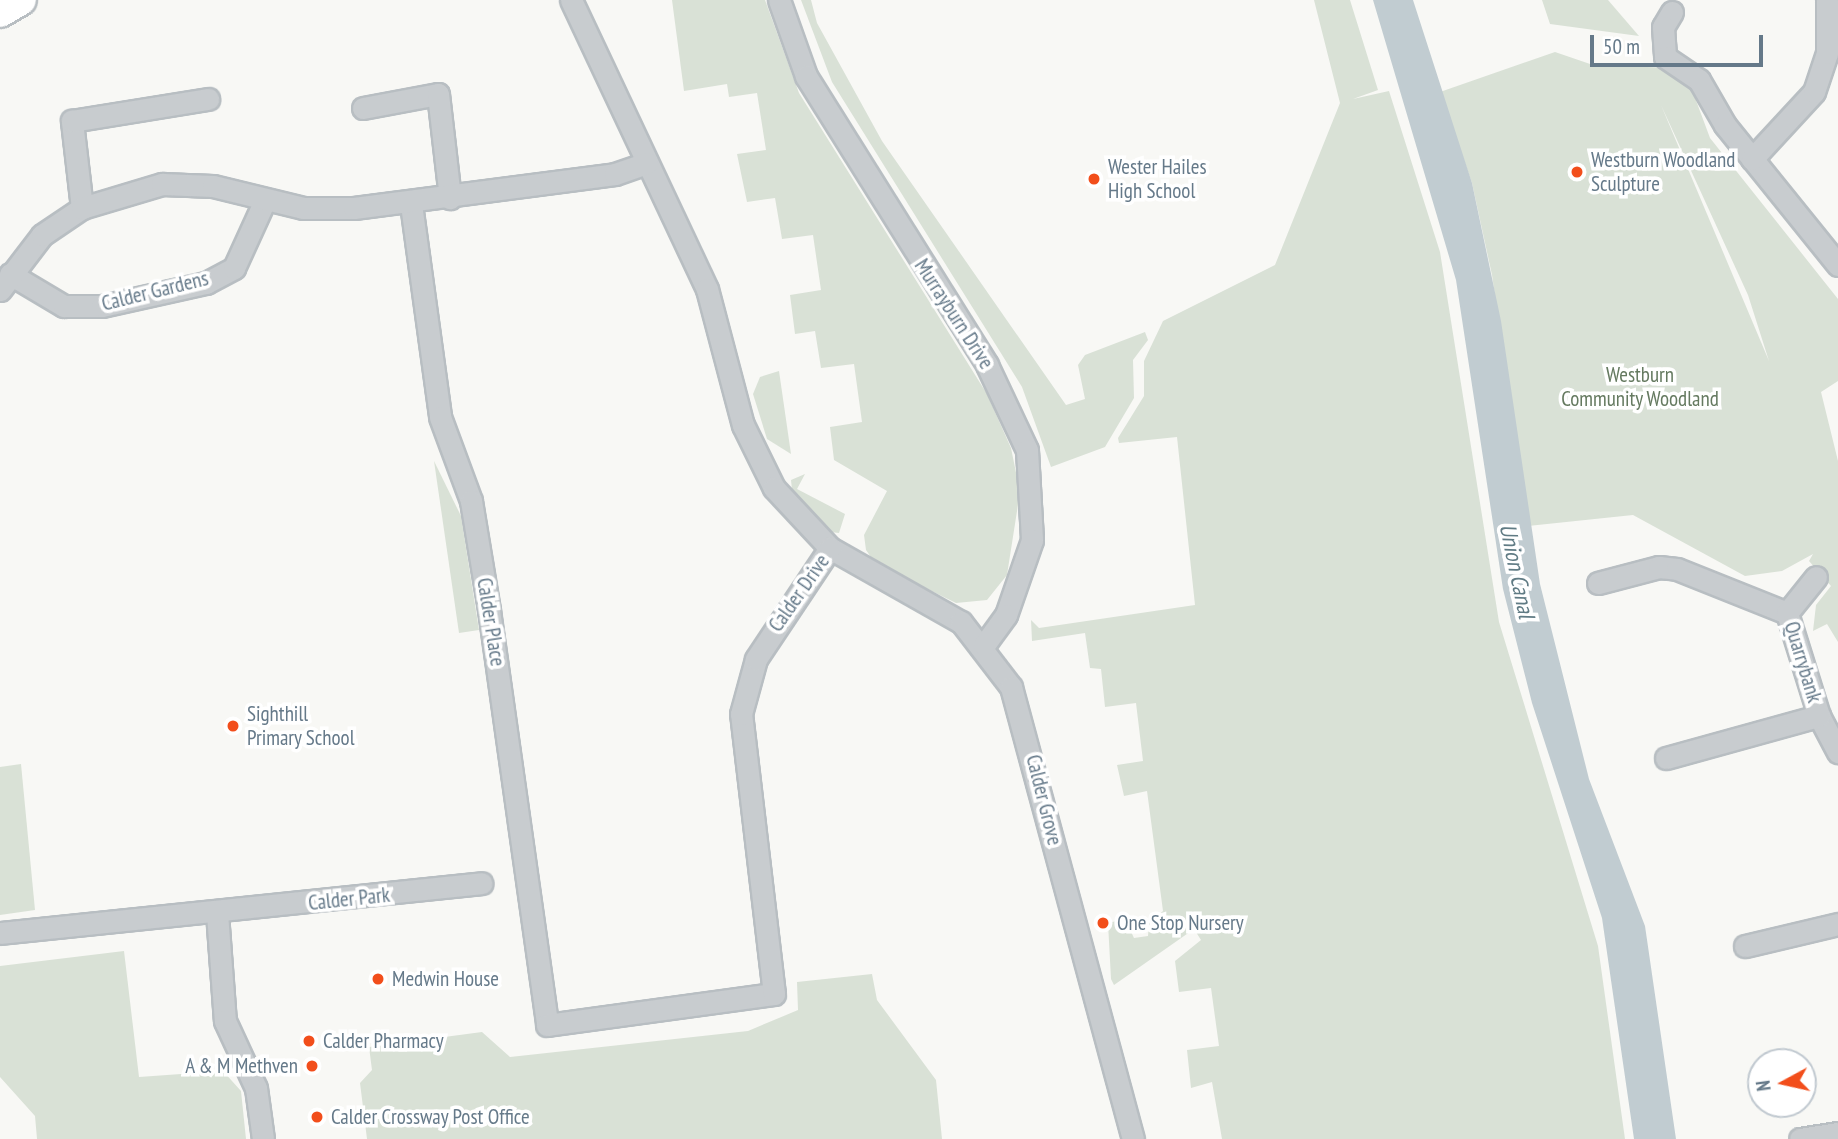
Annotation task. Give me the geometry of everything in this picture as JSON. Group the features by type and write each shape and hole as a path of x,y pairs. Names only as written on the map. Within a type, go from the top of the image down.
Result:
{"main road":[{"path":"0,12 21,0"}],"street":[{"name":"Calder Drive","path":"567,1022 774,994 741,714 756,659 830,548 791,510 761,467 733,393 711,301 571,0"},
{"name":"Murrayburn Drive","path":"779,0 806,76 987,365 1027,450 1032,540 1006,615 984,645"},
{"path":"1672,12 1663,27 1665,57 1699,80 1752,159 1838,265"},
{"path":"1752,159 1814,92 1831,12"},
{"path":"363,108 438,94 450,198"},
{"path":"82,208 72,121 208,99"},
{"name":"Calder Gardens","path":"265,200 234,268 206,283 102,306 64,306 5,282 42,235 82,208 162,184 214,186 303,208 411,204 615,174 647,163"},
{"name":"Calder Place","path":"411,204 440,417 471,501 489,610 547,1025 567,1022"},
{"name":"Calder Grove","path":"830,548 933,603 984,645 1023,717 1133,1139"},
{"path":"1598,583 1630,566 1677,569 1787,613"},
{"name":"Quarrybank","path":"1816,577 1787,613 1819,716 1838,752"},
{"path":"1666,758 1819,716"},
{"name":"Calder Park","path":"0,933 217,913 481,883"},
{"path":"217,913 225,1021 256,1088 263,1139"},
{"path":"1745,946 1838,924"},
{"path":"1800,1139 1838,1133"}],"green space":[{"path":"672,0 765,0 799,93 987,394 1011,448 1020,492 1007,575 987,600 956,603 875,563 866,550 864,535 887,491 834,460 830,427 862,422 854,364 821,368 815,331 795,334 790,295 821,290 813,235 782,239 775,198 747,202 737,154 766,150 757,93 729,97 727,84 684,91"},
{"path":"801,0 811,0 817,23 882,141 1066,405 1085,399 1078,365 1085,355 1145,332 1148,340 1133,360 1134,398 1105,447 1051,467 1022,387 832,82"},
{"path":"1314,0 1350,0 1378,90 1353,99 1389,91 1440,252 1499,622 1598,946 1625,1139 1222,1139 1212,1082 1191,1088 1187,1050 1219,1046 1211,988 1179,992 1175,961 1201,940 1194,929 1114,985 1111,979 1108,923 1125,919 1134,938 1148,936 1149,924 1163,911 1147,791 1124,796 1117,765 1143,761 1136,703 1105,707 1101,669 1090,668 1085,633 1032,641 1031,620 1039,628 1195,605 1177,437 1119,443 1118,438 1144,396 1144,361 1163,321 1275,265 1340,103"},
{"path":"1542,0 1608,0 1639,36 1550,24"},
{"name":"Westburn Community Woodland","path":"1555,52 1593,65 1674,68 1694,95 1710,138 1838,299 1838,381 1821,392 1838,461 1838,642 1827,624 1813,631 1816,605 1831,586 1809,561 1813,554 1782,571 1745,576 1633,515 1528,526 1492,275 1472,183 1440,92","holes":["1661,105 1748,295 1769,361"]},
{"path":"779,371 791,454 767,439 753,394 760,377"},
{"path":"434,461 461,516 479,630 459,633"},
{"path":"805,474 797,489 845,514 839,533 830,532 792,490 791,480"},
{"path":"21,764 35,910 0,915 0,767"},
{"path":"124,951 139,1077 223,1071 241,1091 246,1139 37,1139 35,1116 0,1077 0,966"},
{"path":"872,974 877,1000 936,1080 942,1139 367,1139 360,1083 372,1070 369,1047 482,1032 510,1057 748,1031 798,1010 797,982"}],"water":[{"name":"Union Canal","path":"1373,0 1413,0 1472,183 1501,321 1540,584 1589,779 1645,926 1676,1139 1634,1139 1602,918 1532,703 1503,589 1456,280"}],"place":[{"name":"Westburn Woodland Sculpture","path":"1577,172"},
{"name":"Wester Hailes High School","path":"1094,179"},
{"name":"Sighthill Primary School","path":"233,726"},
{"name":"One Stop Nursery","path":"1103,923"},
{"name":"Medwin House","path":"378,979"},
{"name":"Calder Pharmacy","path":"309,1041"},
{"name":"A & M Methven","path":"312,1066"},
{"name":"Calder Crossway Post Office","path":"317,1117"}]}
